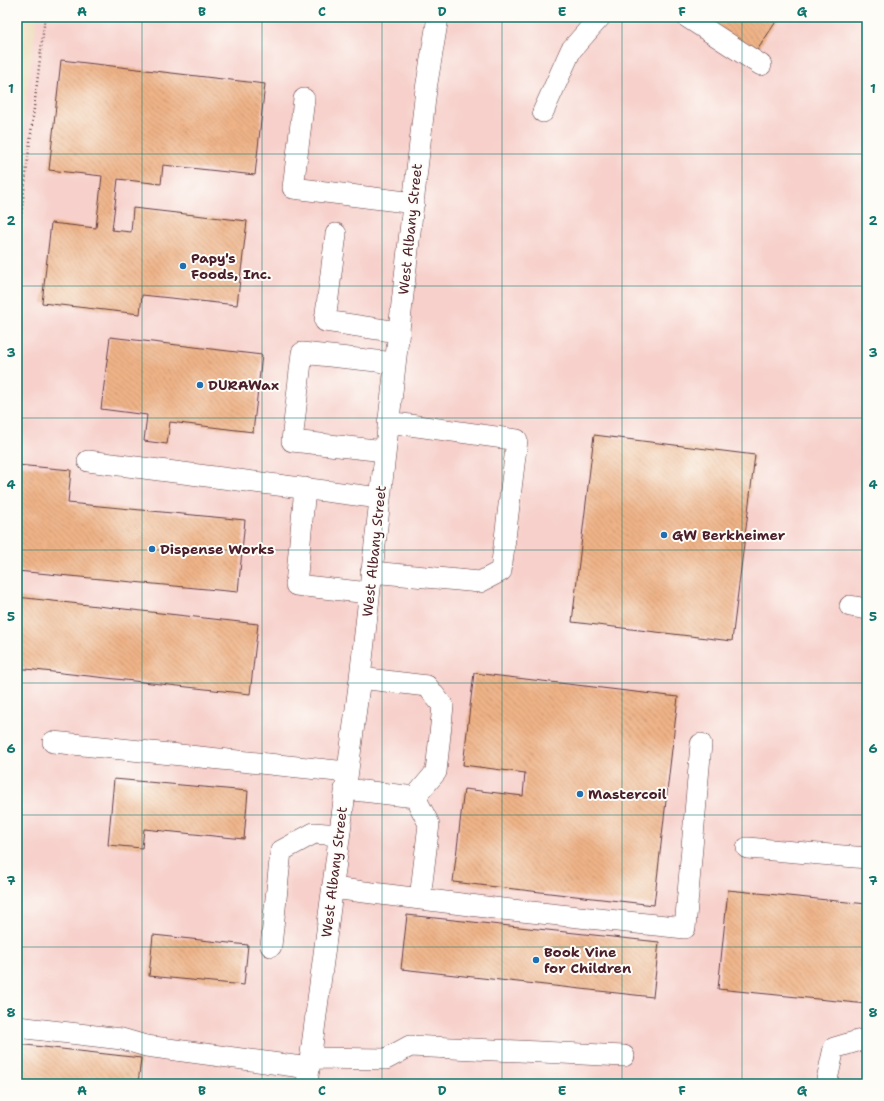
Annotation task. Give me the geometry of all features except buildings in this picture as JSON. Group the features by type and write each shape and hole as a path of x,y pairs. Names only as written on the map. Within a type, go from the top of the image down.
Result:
{"street":[{"name":"West Albany Street","path":"309,1070 360,678 426,89 438,17"},
{"path":"543,112 572,50 600,17"},
{"path":"687,17 761,65"},
{"path":"304,99 293,188 414,203"},
{"path":"336,234 325,321 398,332"},
{"path":"385,452 292,441 302,353 395,363"},
{"path":"371,572 480,582 501,571 517,440 388,422"},
{"path":"88,461 380,498"},
{"path":"305,488 296,585 369,593"},
{"path":"360,678 427,686 443,706 436,772 415,797"},
{"path":"53,742 346,780 415,797 429,824 420,899"},
{"path":"332,888 685,928 701,744"},
{"path":"271,946 281,851 314,833 339,835"},
{"path":"747,848 867,858"},
{"path":"17,1027 122,1039 146,1046 309,1070 386,1059 410,1046 624,1056"},
{"path":"826,1084 834,1048 861,1040 867,1040"}],"path":[{"path":"17,249 45,17"}],"shaded area":[{"path":"37,17 867,17 867,1084 17,1084 17,171"}],"place":[{"name":"Papy's Foods, Inc.","path":"183,266"},
{"name":"DURAWax","path":"200,385"},
{"name":"GW Berkheimer","path":"664,535"},
{"name":"Dispense Works","path":"152,549"},
{"name":"Mastercoil","path":"580,794"},
{"name":"Book Vine for Children","path":"536,960"}]}
